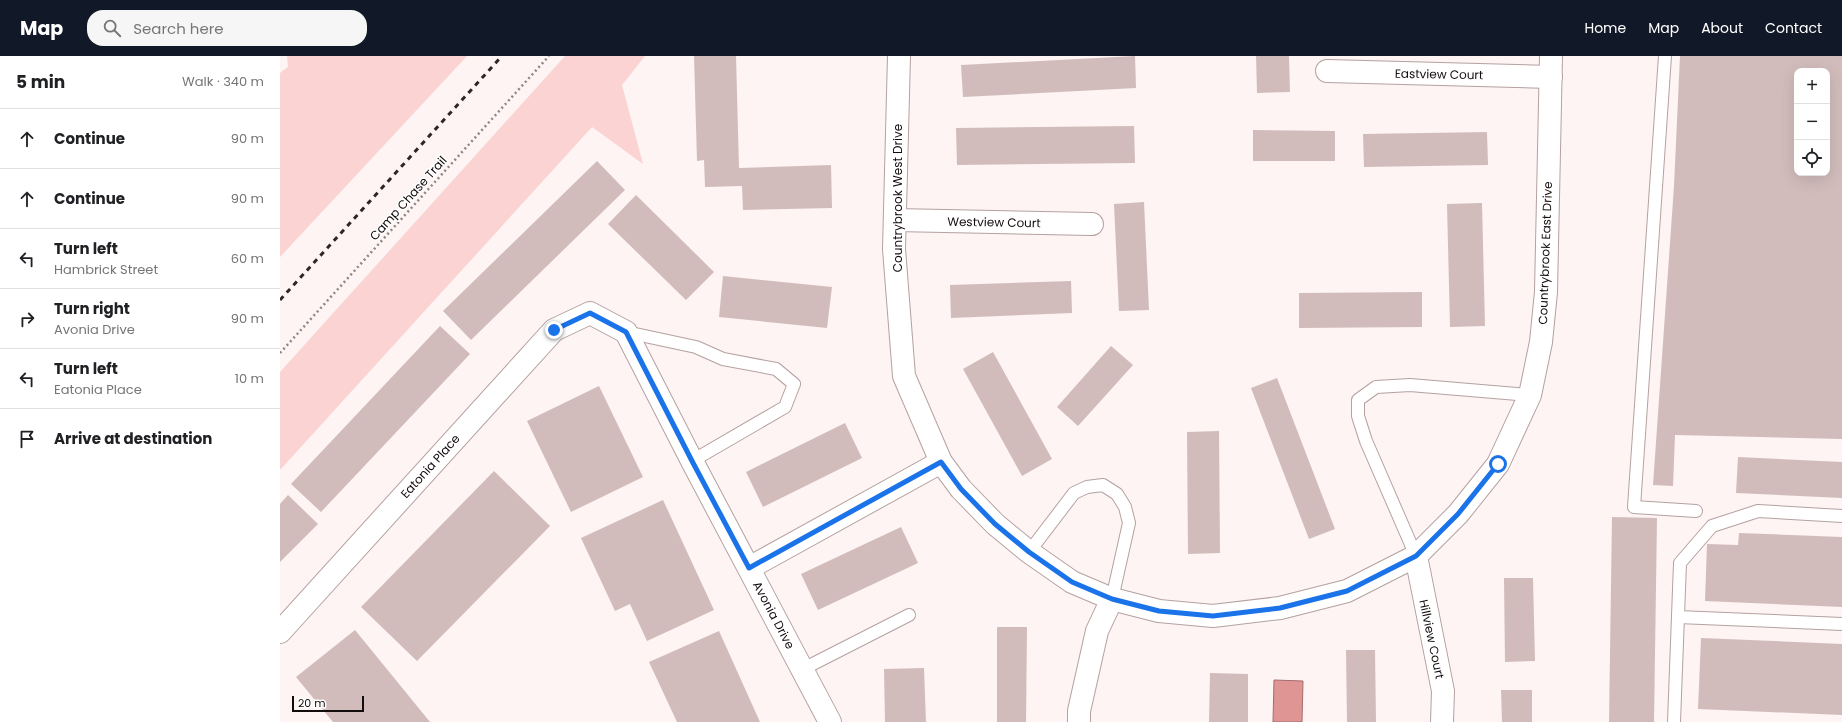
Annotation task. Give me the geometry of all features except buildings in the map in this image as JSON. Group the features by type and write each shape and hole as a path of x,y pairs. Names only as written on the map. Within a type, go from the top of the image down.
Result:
{"street":[{"name":"Countrybrook West Drive","path":"898,56 894,249 904,376 941,462 966,494 995,524 1029,552 1072,582 1112,599 1159,611 1213,616"},
{"name":"Eastview Court","path":"1327,71 1551,66"},
{"name":"Countrybrook East Drive","path":"1213,616 1280,608 1347,591 1416,556 1458,514 1498,464 1530,395 1541,342 1546,292 1551,66"},
{"name":"Westview Court","path":"895,220 1092,224"},
{"name":"Eatonia Place","path":"280,632 554,330 590,313 626,332"},
{"name":"Avonia Drive","path":"626,332 692,461 830,722"},
{"path":"749,568 941,462"},
{"name":"Hillview Court","path":"1416,556 1443,691 1442,722"},
{"path":"1079,722 1079,711 1097,631 1112,599"}],"lane":[{"path":"1665,56 1634,507 1696,511"},
{"path":"626,332 696,347 723,359 776,369 794,384 785,407 692,461"},
{"path":"1416,556 1366,441 1358,416 1358,400 1376,387 1410,385 1530,395"},
{"path":"1029,552 1074,493 1087,487 1103,485 1117,494 1125,507 1129,523 1112,599"},
{"path":"1674,722 1680,563 1712,526 1758,511 1842,516"},
{"path":"802,669 909,615"},
{"path":"1678,617 1842,624"}],"path":[{"name":"Camp Chase Trail","path":"280,353 549,56"}],"shaded area":[{"path":"287,56 467,56 280,257 280,73 288,67"},
{"path":"565,56 645,56 622,85 643,164 592,127 280,470 280,372"},
{"path":"1274,680 1303,681 1302,722 1273,722"}],"railway":[{"path":"280,300 502,56"}],"route":[{"path":"554,330 590,313 626,332 749,568 941,462 961,489 995,524 1029,552 1072,582 1112,599 1159,611 1213,616 1280,608 1347,591 1416,556 1458,514 1498,464"}]}
